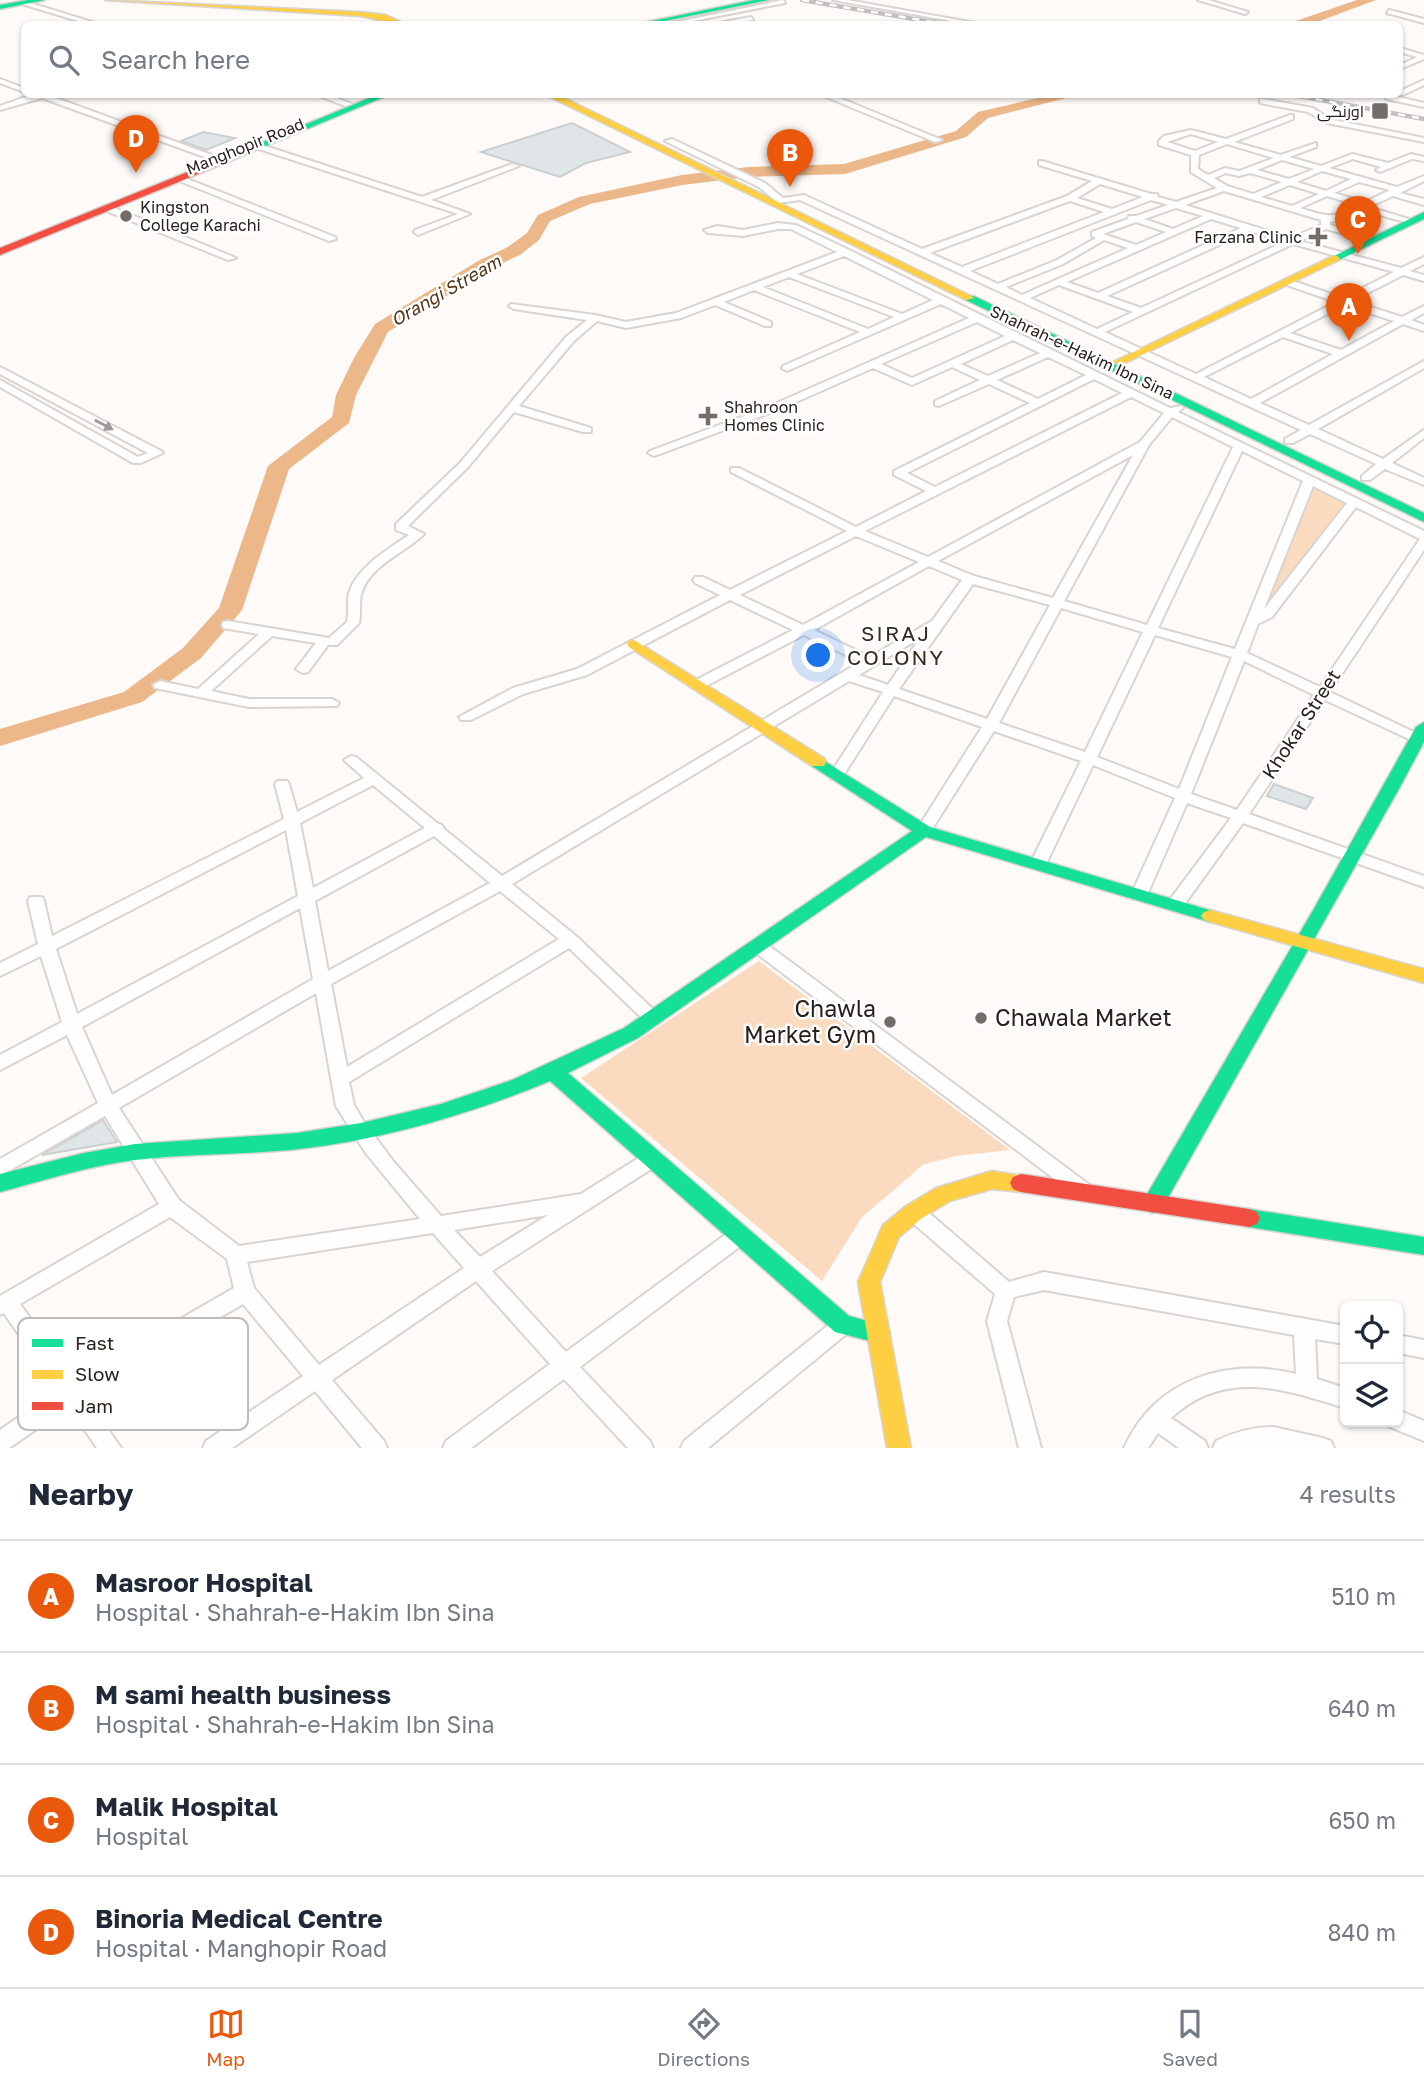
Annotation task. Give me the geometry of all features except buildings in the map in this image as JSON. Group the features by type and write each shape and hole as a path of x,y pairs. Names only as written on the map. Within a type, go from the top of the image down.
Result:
{"main road":[{"path":"0,7 41,0"},
{"path":"109,0 354,17 372,21"},
{"path":"191,0 377,10 403,21"},
{"path":"118,1 377,13 401,21"},
{"path":"644,21 753,4"},
{"path":"657,21 753,4"},
{"name":"Manghopir Road","path":"0,246 363,98"},
{"path":"0,252 377,98"},
{"path":"540,98 641,145 683,158"},
{"path":"556,98 745,187"},
{"path":"567,98 665,142"},
{"path":"578,98 665,142 683,158"},
{"name":"Shahrah-e-Hakim Ibn Sina","path":"745,187 780,201 1424,506"},
{"name":"Shahrah-e-Hakim Ibn Sina","path":"745,187 1049,349 1189,403 1424,518"},
{"path":"1119,362 1287,282 1420,214"},
{"path":"634,644 924,831 1301,943 1424,976"},
{"path":"1153,1204 1422,736"},
{"path":"0,1183 134,1152 272,1144 360,1134 475,1103 594,1055 653,1019 924,831"},
{"path":"552,1071 843,1325 878,1334"},
{"path":"899,1448 869,1282 891,1231 914,1212 944,1194 992,1180 1424,1246"}],"street":[{"path":"836,0 960,21"},
{"path":"1201,0 1245,12"},
{"path":"685,21 783,2"},
{"path":"24,3 83,21"},
{"path":"746,21 753,20 753,4"},
{"path":"1389,12 1424,21"},
{"path":"1403,52 1424,57"},
{"path":"1403,65 1424,57"},
{"path":"0,81 21,89"},
{"path":"1403,91 1424,82"},
{"path":"0,108 30,98"},
{"path":"47,98 216,158"},
{"path":"329,98 348,104"},
{"path":"832,98 938,140"},
{"path":"1393,98 1424,105"},
{"path":"1263,102 1304,109 1327,121 1374,126 1424,140"},
{"path":"1290,117 1224,142 1195,154 1162,142 1189,132 1224,142 1283,157 1395,191 1420,214"},
{"path":"665,142 762,185 780,201 801,197 1424,482"},
{"path":"1208,178 1226,170 1240,174 1313,145"},
{"path":"258,146 466,214 418,232"},
{"path":"1195,154 1194,170 1224,188 1292,209 1371,240"},
{"path":"1253,197 1352,156 1388,166"},
{"path":"1292,209 1411,156 1424,159"},
{"path":"1042,163 1292,241 1424,278"},
{"path":"422,200 514,166"},
{"path":"1250,170 1363,206 1420,214"},
{"path":"180,178 332,239"},
{"path":"1097,332 1423,179"},
{"path":"923,252 1070,198 1098,181"},
{"path":"998,287 1060,261 1133,218 1224,188"},
{"path":"963,270 1154,196"},
{"path":"1070,198 1174,232"},
{"path":"107,208 232,258"},
{"path":"1023,298 1210,216"},
{"path":"708,230 719,228 737,233 787,226 846,252 1013,336 1049,349 1094,375 1424,539"},
{"path":"1072,227 1136,248"},
{"path":"1099,296 1249,228"},
{"path":"514,306 626,325 678,317 846,252"},
{"path":"1197,377 1424,260"},
{"path":"790,274 902,317"},
{"path":"1059,282 1141,312"},
{"path":"1287,282 1424,328"},
{"path":"755,287 868,332"},
{"path":"786,368 941,300"},
{"path":"716,302 768,324"},
{"path":"1252,403 1424,309"},
{"path":"228,625 325,641 336,640 353,623 355,594 363,581 388,555 418,534 400,527 464,465 570,339 595,318"},
{"path":"654,453 774,408 977,318"},
{"path":"1282,333 1342,354"},
{"path":"872,365 912,382 1013,336"},
{"path":"939,403 1049,349"},
{"path":"953,364 1039,403"},
{"path":"1289,441 1424,364"},
{"path":"0,370 157,453 137,461 0,383"},
{"path":"937,492 898,473 1094,375"},
{"path":"466,717 518,691 582,672 1130,393"},
{"path":"924,831 991,724 1144,444 1170,412 1189,403"},
{"path":"55,413 70,407"},
{"path":"513,408 587,430"},
{"path":"1366,478 1424,433"},
{"path":"697,685 1144,444"},
{"path":"1038,864 1240,446"},
{"path":"735,470 857,532 970,579 1241,654 1422,736"},
{"path":"1139,895 1184,796 1309,481"},
{"path":"1252,622 1267,614 1353,503"},
{"name":"Khokar Street","path":"1175,905 1240,817 1424,539"},
{"path":"835,776 893,692 934,624 970,579"},
{"path":"699,580 870,662"},
{"path":"0,1168 323,981 502,883 934,624"},
{"path":"200,694 269,632"},
{"path":"303,669 325,641"},
{"path":"849,676 1087,758 1240,817 1424,882"},
{"path":"160,685 249,704 332,703"},
{"path":"351,760 570,940 653,1019"},
{"path":"0,970 374,779"},
{"path":"282,784 292,820 342,1079 345,1107 360,1134 435,1222 642,1448"},
{"path":"0,1063 437,828"},
{"path":"36,901 46,947 74,1025 107,1107 134,1152 172,1206 236,1255 244,1292 376,1448"},
{"path":"342,1079 570,940"},
{"path":"758,946 1086,1193"},
{"path":"248,1424 478,1269 652,1159"},
{"path":"236,1255 435,1222 585,1202"},
{"path":"18,1322 4,1304 172,1206"},
{"path":"914,1212 1006,1292"},
{"path":"454,1448 740,1235"},
{"path":"1006,1292 1045,1281 1340,1334"},
{"path":"200,1318 244,1292"},
{"path":"1006,1292 997,1321 1030,1448"},
{"path":"692,1448 843,1325"},
{"path":"1304,1327 1307,1384"},
{"path":"1403,1345 1424,1349"},
{"path":"1135,1448 1156,1419 1195,1387 1220,1379 1245,1374 1307,1384 1340,1396"},
{"path":"1156,1419 1197,1448"},
{"path":"1403,1422 1424,1431"},
{"path":"0,1442 18,1430"},
{"path":"98,1430 110,1448"},
{"path":"214,1448 240,1430"},
{"path":"1224,1448 1251,1439 1275,1436 1322,1448"}],"shaded area":[{"path":"1312,486 1348,503 1272,604 1263,602"},
{"path":"759,961 1010,1150 956,1156 924,1164 862,1217 822,1281 581,1078"}],"waterway":[{"name":"Orangi Stream","path":"1308,21 1370,0"},
{"name":"Orangi Stream","path":"0,738 133,697 192,653 230,610 279,466 342,419 346,395 381,328 484,265 514,251 533,236 544,218 585,200 682,180 748,172 845,169 961,134 983,115 1057,98"}],"railway":[{"path":"802,0 926,21"},
{"path":"1310,98 1424,119"}],"traffic: fast":[{"path":"0,7 41,0"},
{"path":"656,21 765,0"},
{"path":"222,161 377,98"},
{"path":"1335,258 1424,215"},
{"path":"970,298 1424,518"},
{"path":"1153,1204 1424,727"},
{"path":"818,762 924,831 1210,916"},
{"path":"0,1183 135,1152 297,1141 361,1131 441,1112 519,1085 557,1070 631,1033 924,831"},
{"path":"552,1071 843,1325 878,1333"},
{"path":"1249,1218 1424,1246"}],"traffic: slow":[{"path":"109,0 360,14 393,21"},
{"path":"556,98 970,298"},
{"path":"1119,362 1335,258"},
{"path":"634,644 818,762"},
{"path":"1210,916 1424,976"},
{"path":"899,1448 869,1282 891,1231 914,1212 944,1194 992,1180 1021,1183"}],"traffic: jam":[{"path":"0,252 222,161"},
{"path":"1021,1183 1249,1218"}],"place":[{"name":"اورنگی","path":"1380,111"},
{"name":"Binoria Medical Centre","path":"136,173"},
{"name":"M sami health business","path":"790,187"},
{"name":"Kingston College Karachi","path":"126,216"},
{"name":"Farzana Clinic","path":"1318,237"},
{"name":"Malik Hospital","path":"1358,254"},
{"name":"Masroor Hospital","path":"1349,341"},
{"name":"Shahroon Homes Clinic","path":"708,416"},
{"name":"Chawala Market","path":"981,1018"},
{"name":"Chawla Market Gym","path":"890,1022"}],"district":[{"name":"SIRAJ COLONY","path":"896,646"}]}
